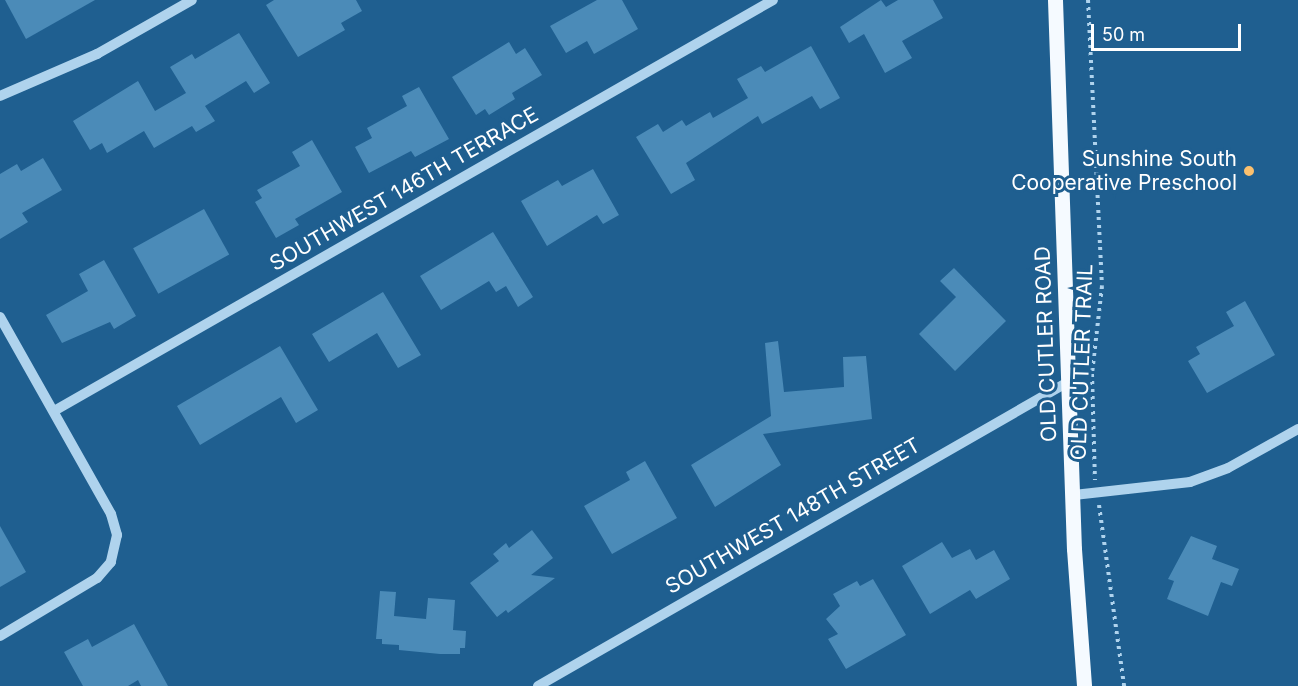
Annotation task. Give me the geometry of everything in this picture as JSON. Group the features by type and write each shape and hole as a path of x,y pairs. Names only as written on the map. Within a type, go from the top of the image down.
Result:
{"main road":[{"name":"OLD CUTLER ROAD","path":"1055,0 1068,382 1084,686"}],"street":[{"path":"0,96 97,54 192,0"},
{"name":"SOUTHWEST 146TH TERRACE","path":"54,411 773,0"},
{"path":"0,317 114,519 117,540 111,562 97,578 0,636"},
{"name":"SOUTHWEST 148TH STREET","path":"538,686 1068,382"},
{"path":"1074,495 1190,482 1237,463 1298,429"}],"path":[{"name":"OLD CUTLER TRAIL","path":"1088,0 1102,286 1092,374 1094,472"},
{"path":"1099,510 1124,686"}],"building":[{"path":"5,0 95,0 26,39"},
{"path":"274,0 356,0 362,11 341,23 345,30 298,57 266,5"},
{"path":"597,0 622,0 638,29 594,54 587,41 566,53 550,26"},
{"path":"881,0 886,7 898,0 933,0 943,18 902,41 912,58 885,73 864,34 849,43 840,27"},
{"path":"239,33 270,83 254,93 246,81 205,106 215,121 196,132 192,126 154,148 144,131 107,153 102,143 90,150 73,121 138,81 155,111 186,93 170,67 192,54 195,59"},
{"path":"509,42 516,54 525,48 542,75 512,93 515,99 489,115 485,109 476,115 452,77"},
{"path":"811,46 840,98 820,109 812,96 762,124 758,116 686,163 695,180 671,194 636,137 658,124 663,132 682,120 686,126 710,112 713,118 748,98 737,79 761,66 765,72"},
{"path":"419,87 449,139 415,157 411,151 369,173 355,147 372,138 367,128 407,106 402,96"},
{"path":"312,140 342,192 295,219 299,225 276,238 255,202 262,198 257,190 300,166 292,152"},
{"path":"43,158 62,190 22,213 28,222 0,239 0,174 17,164 21,171"},
{"path":"593,169 619,215 603,224 597,215 547,246 521,201 558,180 562,186"},
{"path":"204,209 229,254 158,294 133,248"},
{"path":"493,232 533,297 518,307 506,286 496,292 489,281 441,310 420,276"},
{"path":"104,260 136,316 114,329 110,322 62,343 46,315 88,291 79,274"},
{"path":"954,268 1006,321 955,371 919,334 956,297 940,281"},
{"path":"383,292 421,355 398,368 377,333 329,362 312,334"},
{"path":"1245,301 1275,355 1207,393 1188,361 1200,354 1196,347 1234,326 1226,312"},
{"path":"778,341 784,392 844,387 843,357 866,356 872,419 763,434 781,465 715,507 691,465 771,416 765,343"},
{"path":"280,346 318,410 296,423 281,397 200,445 177,406"},
{"path":"645,461 677,518 612,554 584,506 630,480 626,472"},
{"path":"0,526 26,572 0,587"},
{"path":"532,530 553,558 531,575 555,578 508,613 506,610 497,617 470,583 499,561 493,554 506,543 509,548"},
{"path":"1191,536 1217,546 1212,559 1239,569 1232,586 1221,582 1208,616 1167,599 1174,581 1168,579"},
{"path":"942,542 952,558 970,549 976,560 994,550 1010,579 976,599 970,590 930,614 902,566"},
{"path":"873,579 906,635 846,669 828,639 838,634 826,619 840,606 833,594 857,581 860,586"},
{"path":"380,591 396,592 394,616 426,619 428,598 455,600 453,630 466,631 465,648 460,648 460,654 440,654 399,650 399,645 382,644 382,639 376,639"},
{"path":"134,624 168,686 141,686 138,680 128,686 83,686 64,652 88,639 92,647"}],"place":[{"name":"Sunshine South Cooperative Preschool","path":"1249,171"}]}
